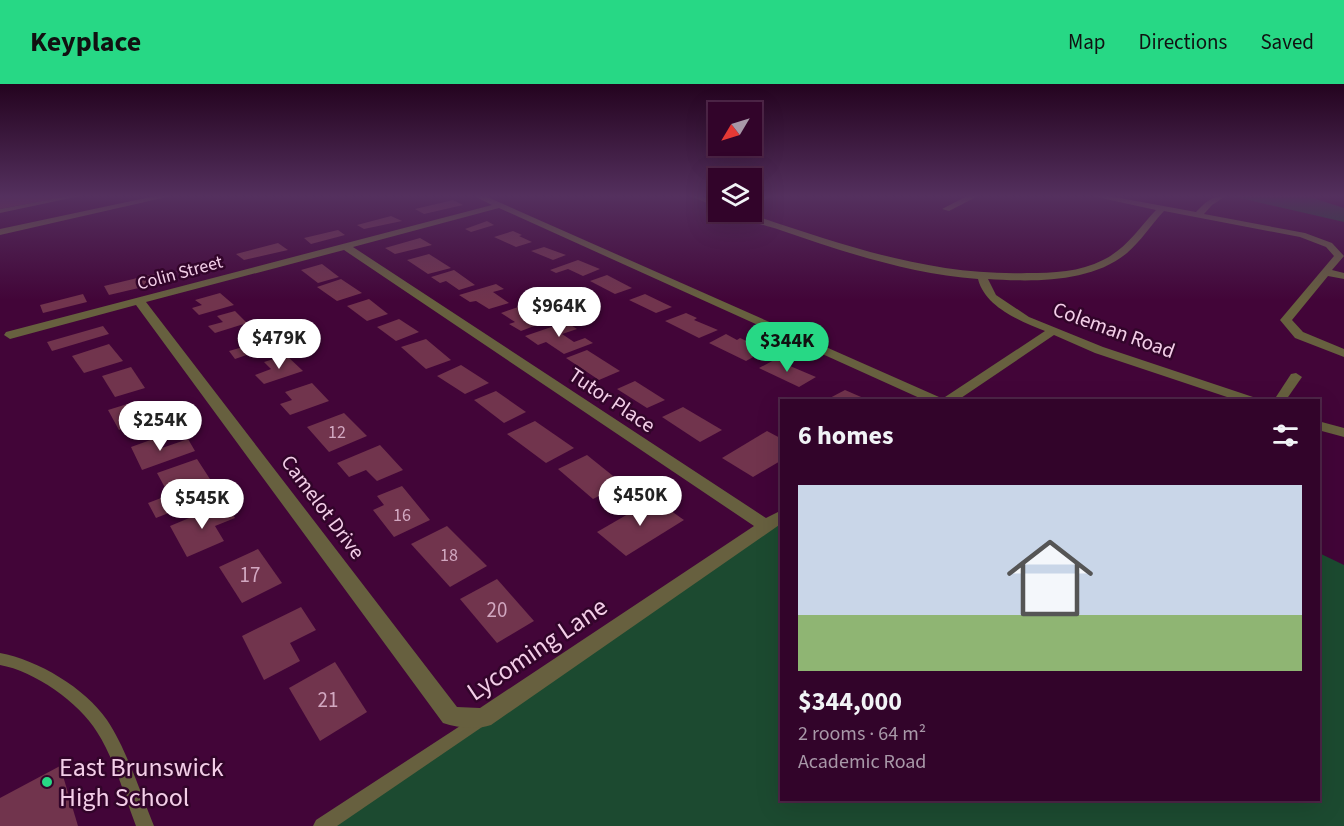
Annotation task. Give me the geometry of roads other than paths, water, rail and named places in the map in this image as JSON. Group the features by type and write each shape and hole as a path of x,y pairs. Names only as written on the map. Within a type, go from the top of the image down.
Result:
{"street":[{"name":"Colin Street","path":"9,335 407,231"},
{"path":"553,231 932,399"},
{"path":"792,231 875,259 932,271 982,276 1052,275 1097,266 1123,252 1142,231"},
{"path":"1283,231 1322,241 1335,249 1339,256 1286,320 1299,335 1344,353"},
{"name":"Tutor Place","path":"346,247 774,520"},
{"path":"1326,272 1344,276"},
{"name":"Coleman Road","path":"982,276 985,287 998,303 1025,319 1099,350 1245,399"},
{"name":"Camelot Drive","path":"139,301 452,716 483,718"},
{"path":"951,399 1053,331"},
{"path":"1281,399 1296,377"},
{"path":"1320,425 1344,433"},
{"name":"Lycoming Lane","path":"483,718 774,520"}],"lane":[{"path":"0,659 28,666 52,680 102,726 145,826"},
{"name":"Lycoming Lane","path":"322,826 483,718"}],"place":[{"name":"East Brunswick High School","path":"47,782"}]}
